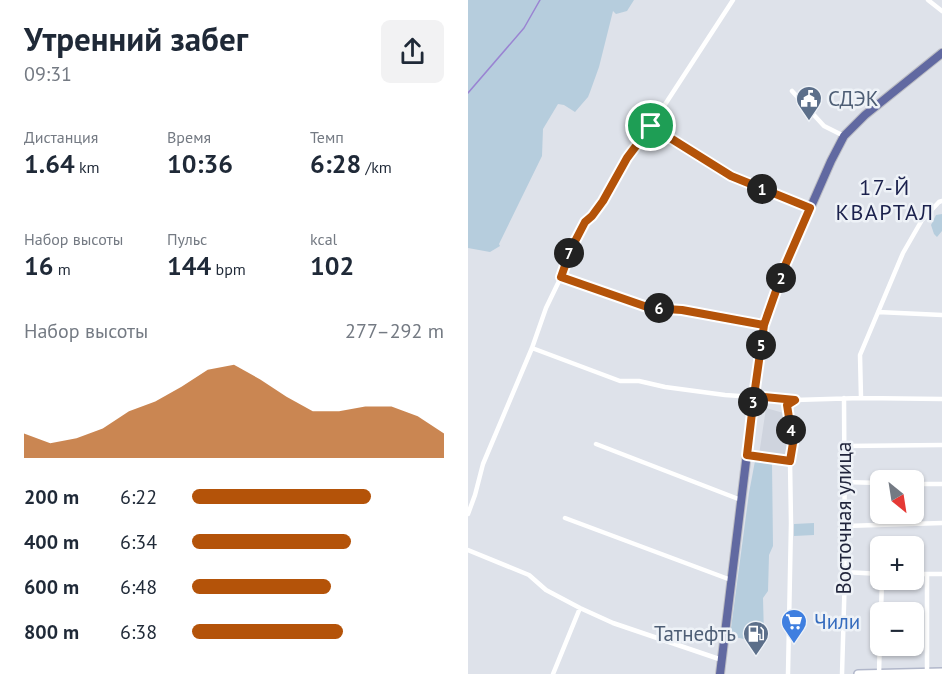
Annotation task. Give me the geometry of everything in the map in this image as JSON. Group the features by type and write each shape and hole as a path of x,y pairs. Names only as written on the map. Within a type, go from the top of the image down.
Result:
{"main road":[{"path":"720,674 764,325 784,268 831,160 844,136 865,115 942,52"}],"street":[{"path":"468,514 483,464 571,249 585,222 603,201 627,158 651,126 733,0"},
{"path":"928,0 942,11"},
{"path":"792,92 824,126 844,136"},
{"path":"651,126 731,176 810,208"},
{"path":"861,398 860,355 903,253 922,220 942,201"},
{"path":"561,277 650,308 682,310 764,325"},
{"path":"878,312 942,315"},
{"path":"532,348 620,381 639,381 675,388 795,400 942,399"},
{"name":"Восточная улица","path":"842,674 845,572 844,398"},
{"path":"788,674 790,461 793,443 787,405 795,400"},
{"path":"596,444 741,500"},
{"path":"844,446 942,445"},
{"path":"747,455 790,461"},
{"path":"844,482 870,483"},
{"path":"924,484 942,484"},
{"path":"566,518 732,580"},
{"path":"845,526 942,524"},
{"path":"468,550 529,575 546,590 580,608 722,660"},
{"path":"845,572 870,573"},
{"path":"927,673 927,574 942,574"},
{"path":"553,674 580,608"},
{"path":"879,656 879,674"},
{"path":"858,674 942,672"}],"shaded area":[{"path":"468,0 634,0 627,11 616,14 613,11 599,67 588,97 575,112 558,104 543,129 542,156 500,246 490,252 468,248"},
{"path":"942,214 942,231 937,237 931,225 936,215"},
{"path":"766,408 787,414 787,456 759,455"},
{"path":"755,461 772,463 773,546 769,555 768,591 763,598 764,636 758,642 730,636"},
{"path":"814,523 814,535 794,536 794,524"}],"waterway":[{"path":"468,93 524,28 540,0"}],"place":[{"name":"СДЭК","path":"809,122"},
{"name":"Чили","path":"794,645"},
{"name":"Татнефть","path":"756,657"}],"district":[{"name":"17-Й КВАРТАЛ","path":"885,200"}],"route":[{"path":"651,126 627,158 603,201 585,222 571,249 561,277 650,308 682,310 764,325 754,396 795,400 787,405 793,443 790,461 747,455 754,396 764,325 784,268 810,208 731,176 651,126"}]}
